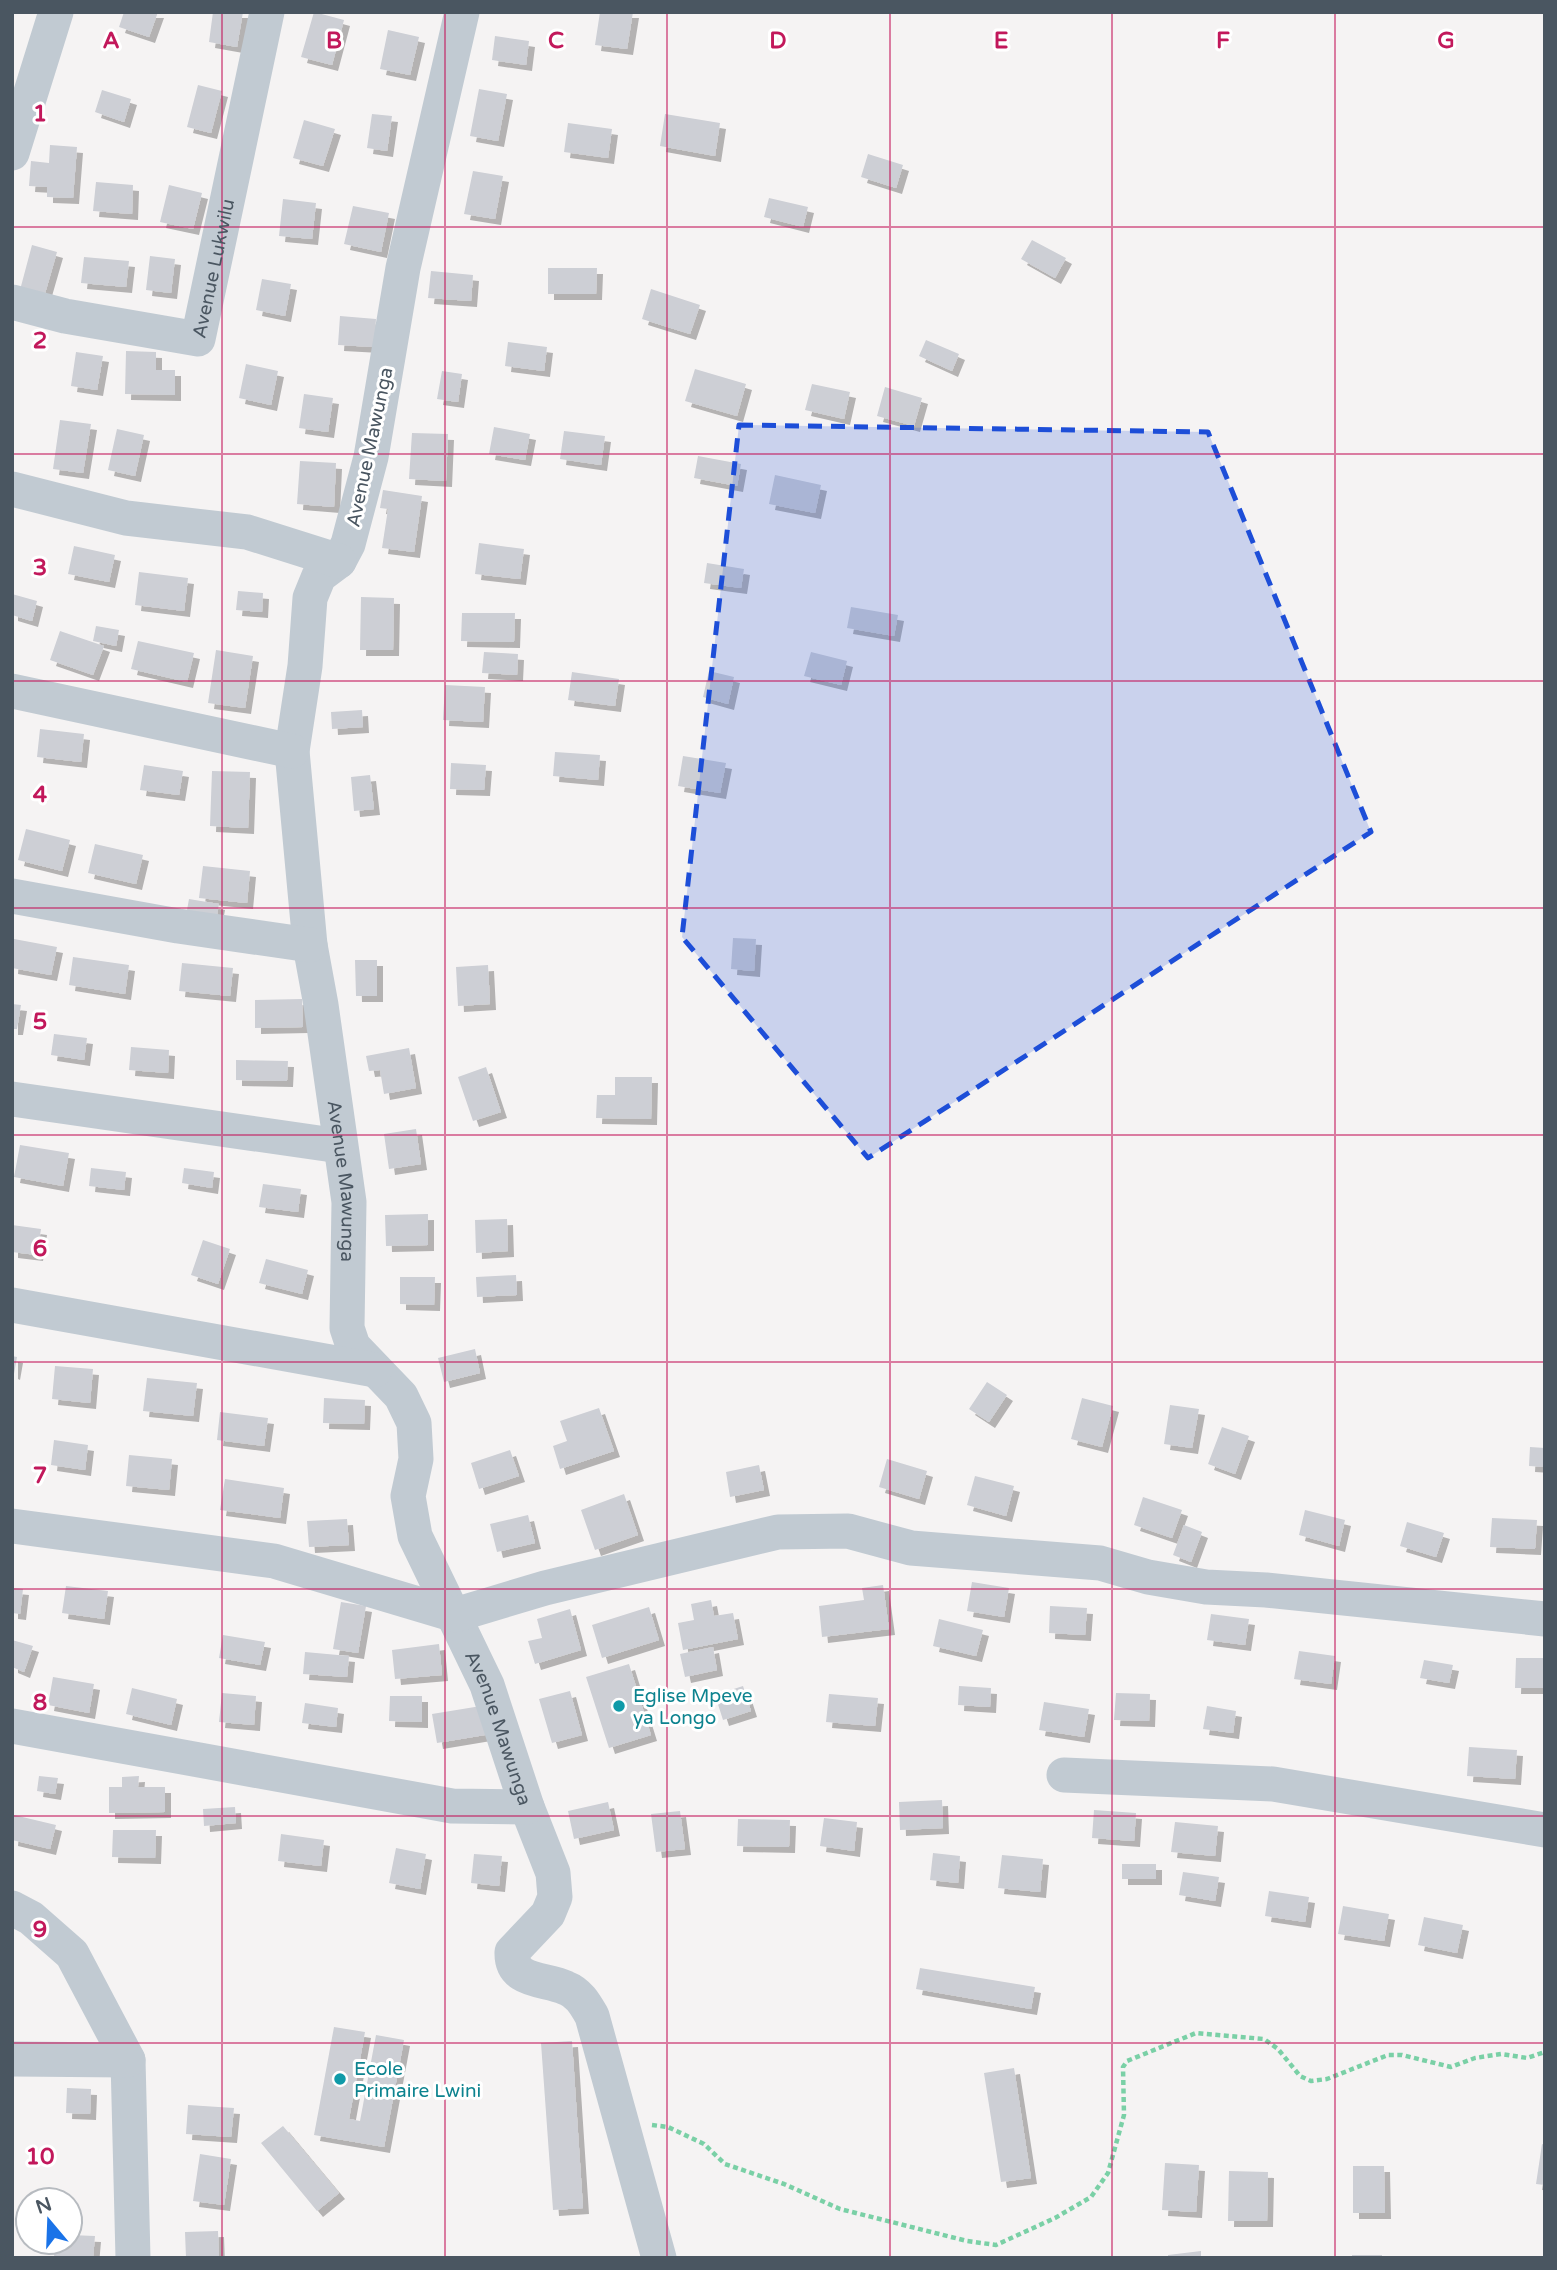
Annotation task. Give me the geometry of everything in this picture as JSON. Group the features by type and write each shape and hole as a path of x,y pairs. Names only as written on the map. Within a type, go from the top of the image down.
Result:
{"street":[{"path":"12,153 56,12"},
{"name":"Avenue Lukwilu","path":"12,302 65,316 198,339 267,12"},
{"name":"Avenue Mawunga","path":"462,12 403,268 371,457 348,544 339,561 319,576 310,598 305,666 292,751 310,945 349,1202 347,1328 354,1346 401,1396 414,1423 416,1459 408,1496 415,1536 487,1685 527,1807 553,1873 555,1897 548,1914 512,1952 512,1962 515,1970 528,1977 567,1988 582,1999 592,2016 659,2258"},
{"path":"12,489 126,518 247,532 339,561"},
{"path":"12,691 292,751"},
{"path":"12,896 178,926 310,945"},
{"path":"12,1099 340,1146"},
{"path":"12,1305 375,1370"},
{"path":"12,1525 274,1561 454,1615 545,1588 778,1532 848,1531 911,1548 1100,1563 1148,1577 1206,1587 1266,1590 1545,1619"},
{"path":"12,1726 452,1806 527,1807"},
{"path":"1064,1775 1273,1784 1545,1830"},
{"path":"12,1908 31,1918 72,1954 128,2060 133,2258"},
{"path":"12,2059 128,2060"}],"path":[{"path":"621,2120 668,2127 704,2144 725,2164 784,2184 839,2209 967,2241 996,2245 1055,2218 1091,2197 1108,2173 1125,2115 1124,2067 1127,2061 1167,2047 1185,2036 1196,2033 1264,2039 1278,2049 1300,2076 1311,2081 1327,2079 1388,2055 1451,2067 1488,2056 1501,2054 1527,2058 1545,2052"}],"highlighted area":[{"path":"739,425 1208,432 1371,832 868,1158 682,937"}],"building":[{"path":"124,12 158,12 149,37 119,27"},
{"path":"213,12 243,12 237,47 209,42"},
{"path":"314,12 344,20 332,65 301,57"},
{"path":"600,12 633,12 627,49 595,45"},
{"path":"388,30 419,37 410,75 380,69"},
{"path":"495,36 529,41 526,65 492,60"},
{"path":"198,85 222,91 211,133 187,127"},
{"path":"479,89 507,94 498,141 470,136"},
{"path":"102,90 131,99 124,122 95,112"},
{"path":"372,114 392,116 387,151 367,148"},
{"path":"665,114 720,123 715,156 660,146"},
{"path":"304,120 335,129 323,166 293,158"},
{"path":"568,123 612,129 608,158 564,152"},
{"path":"50,145 77,147 73,198 47,197 47,187 29,186 31,161 49,163"},
{"path":"868,154 903,165 896,188 861,177"},
{"path":"473,171 503,176 495,219 464,214"},
{"path":"96,182 133,185 132,214 93,211"},
{"path":"169,185 202,193 193,229 160,222"},
{"path":"769,198 808,207 803,227 764,217"},
{"path":"283,199 316,203 312,239 279,236"},
{"path":"353,206 389,213 381,252 344,244"},
{"path":"1032,240 1066,258 1055,278 1021,259"},
{"path":"32,245 57,252 44,297 20,290"},
{"path":"150,256 175,259 171,293 146,290"},
{"path":"84,257 129,261 126,287 81,283"},
{"path":"548,268 597,268 596,294 548,294"},
{"path":"431,271 473,275 471,301 428,298"},
{"path":"262,279 291,284 285,316 256,310"},
{"path":"651,289 700,305 690,334 642,319"},
{"path":"340,316 376,319 374,347 338,345"},
{"path":"926,340 959,354 952,371 919,356"},
{"path":"508,342 547,347 544,371 505,366"},
{"path":"126,351 156,352 156,370 175,370 175,395 125,394"},
{"path":"76,352 103,356 97,390 71,386"},
{"path":"246,364 278,371 271,405 239,398"},
{"path":"695,369 746,384 737,416 685,401"},
{"path":"442,371 462,374 458,402 437,399"},
{"path":"812,384 850,392 844,419 805,410"},
{"path":"885,387 922,398 914,426 877,416"},
{"path":"304,394 333,398 328,432 299,428"},
{"path":"60,420 91,424 83,473 53,469"},
{"path":"494,427 530,434 525,460 489,454"},
{"path":"117,429 144,435 135,476 108,470"},
{"path":"564,431 605,436 601,465 560,459"},
{"path":"412,433 448,434 446,481 409,479"},
{"path":"698,456 741,464 737,486 694,478"},
{"path":"300,461 336,463 334,507 297,504"},
{"path":"775,475 821,485 815,513 769,504"},
{"path":"383,490 422,496 414,552 382,548 388,509 380,508"},
{"path":"479,543 524,549 520,579 475,574"},
{"path":"74,546 115,555 109,582 68,574"},
{"path":"707,563 744,569 741,588 704,583"},
{"path":"139,572 188,578 184,611 135,605"},
{"path":"238,591 263,593 262,612 236,610"},
{"path":"12,594 37,601 32,621 12,615"},
{"path":"361,597 394,598 393,650 360,650"},
{"path":"851,607 898,615 894,636 847,628"},
{"path":"462,613 515,613 514,642 461,641"},
{"path":"96,626 119,630 116,646 93,641"},
{"path":"60,631 104,646 93,675 50,660"},
{"path":"138,641 194,653 187,682 131,669"},
{"path":"216,650 253,656 245,708 208,703"},
{"path":"484,652 518,654 517,675 482,673"},
{"path":"811,652 847,661 841,685 804,676"},
{"path":"709,671 734,677 728,704 703,697"},
{"path":"572,672 619,679 615,706 568,700"},
{"path":"445,685 485,687 483,722 443,720"},
{"path":"362,710 363,727 332,729 331,712"},
{"path":"40,729 84,734 81,762 37,757"},
{"path":"555,752 600,755 598,780 553,776"},
{"path":"683,756 726,763 720,793 678,786"},
{"path":"451,763 486,765 484,790 450,789"},
{"path":"144,765 183,771 179,795 140,790"},
{"path":"212,771 250,772 248,828 210,826"},
{"path":"370,775 374,809 354,811 351,777"},
{"path":"26,829 70,840 62,871 18,860"},
{"path":"95,844 143,855 136,884 88,873"},
{"path":"203,866 250,871 247,903 199,898"},
{"path":"189,899 219,904 215,926 185,921"},
{"path":"733,938 756,939 754,971 731,969"},
{"path":"14,939 57,947 51,975 12,968"},
{"path":"73,957 129,965 125,994 69,985"},
{"path":"355,960 377,960 377,996 356,996"},
{"path":"182,963 233,968 230,996 179,991"},
{"path":"488,965 490,1004 458,1006 456,967"},
{"path":"302,999 303,1027 255,1028 255,1000"},
{"path":"12,1004 21,1005 17,1029 12,1029"},
{"path":"54,1034 87,1038 84,1060 51,1055"},
{"path":"131,1047 169,1050 168,1073 129,1070"},
{"path":"409,1048 416,1088 384,1094 380,1070 369,1071 366,1056"},
{"path":"236,1060 288,1061 287,1081 236,1080"},
{"path":"486,1067 501,1112 473,1121 458,1077"},
{"path":"615,1077 652,1077 651,1119 596,1118 597,1095 615,1095"},
{"path":"416,1129 421,1164 389,1169 384,1134"},
{"path":"20,1145 69,1153 63,1186 14,1177"},
{"path":"91,1168 126,1172 124,1190 89,1186"},
{"path":"184,1168 214,1172 212,1188 182,1183"},
{"path":"263,1184 301,1189 298,1212 259,1207"},
{"path":"428,1214 428,1245 386,1246 385,1215"},
{"path":"507,1219 508,1251 476,1253 475,1220"},
{"path":"12,1225 41,1229 37,1255 12,1252"},
{"path":"203,1240 230,1249 218,1284 191,1275"},
{"path":"266,1259 308,1270 302,1294 259,1283"},
{"path":"516,1275 517,1295 477,1297 476,1277"},
{"path":"400,1277 435,1277 434,1305 400,1304"},
{"path":"475,1349 480,1373 444,1382 438,1358"},
{"path":"12,1356 17,1357 14,1374 12,1373"},
{"path":"55,1366 93,1369 90,1403 52,1399"},
{"path":"147,1378 197,1383 193,1416 143,1411"},
{"path":"987,1382 1007,1395 989,1422 969,1409"},
{"path":"324,1398 365,1400 364,1424 323,1423"},
{"path":"1082,1398 1113,1406 1102,1447 1071,1439"},
{"path":"1170,1405 1199,1409 1192,1448 1164,1444"},
{"path":"599,1408 614,1451 560,1469 553,1446 567,1441 560,1421"},
{"path":"220,1412 268,1418 264,1446 217,1440"},
{"path":"1222,1427 1249,1436 1235,1474 1208,1464"},
{"path":"54,1440 88,1445 85,1470 51,1465"},
{"path":"1530,1447 1545,1448 1545,1467 1529,1466"},
{"path":"510,1450 519,1476 479,1489 471,1463"},
{"path":"129,1455 172,1459 169,1490 126,1486"},
{"path":"887,1459 927,1471 919,1499 879,1487"},
{"path":"759,1465 764,1490 730,1497 726,1472"},
{"path":"975,1476 1014,1486 1006,1516 967,1505"},
{"path":"225,1479 284,1488 280,1518 220,1510"},
{"path":"624,1494 638,1535 595,1550 581,1510"},
{"path":"1143,1497 1182,1510 1172,1538 1134,1525"},
{"path":"1305,1510 1345,1520 1339,1546 1299,1535"},
{"path":"528,1515 535,1543 497,1552 490,1524"},
{"path":"1492,1518 1537,1520 1535,1549 1490,1547"},
{"path":"347,1519 349,1545 309,1547 307,1521"},
{"path":"1407,1522 1444,1533 1436,1557 1400,1546"},
{"path":"1184,1525 1202,1532 1191,1562 1173,1555"},
{"path":"972,1582 1009,1588 1004,1617 967,1611"},
{"path":"883,1585 889,1629 822,1637 819,1606 864,1600 862,1588"},
{"path":"66,1586 108,1591 104,1619 62,1613"},
{"path":"12,1588 23,1589 20,1614 12,1613"},
{"path":"711,1600 714,1616 733,1613 738,1639 683,1650 678,1623 694,1620 691,1604"},
{"path":"341,1602 366,1606 358,1653 333,1649"},
{"path":"1050,1606 1087,1608 1085,1635 1049,1633"},
{"path":"649,1607 659,1640 602,1658 592,1625"},
{"path":"570,1609 581,1650 535,1664 528,1641 542,1638 537,1619"},
{"path":"1211,1614 1249,1619 1245,1645 1207,1640"},
{"path":"939,1619 983,1630 976,1656 933,1646"},
{"path":"223,1635 265,1642 260,1665 219,1658"},
{"path":"12,1640 33,1646 24,1672 12,1667"},
{"path":"439,1644 442,1675 395,1679 392,1650"},
{"path":"713,1647 717,1670 685,1677 680,1654"},
{"path":"1299,1651 1335,1656 1331,1684 1294,1679"},
{"path":"305,1652 349,1656 347,1677 303,1674"},
{"path":"1516,1658 1545,1658 1545,1688 1515,1688"},
{"path":"1424,1660 1453,1665 1449,1683 1420,1678"},
{"name":"Eglise Mpeve ya Longo","path":"629,1664 651,1735 609,1748 586,1677"},
{"path":"53,1677 94,1684 89,1713 48,1705"},
{"path":"743,1686 751,1711 723,1720 715,1695"},
{"path":"959,1686 991,1688 990,1707 958,1705"},
{"path":"132,1688 177,1699 171,1725 126,1714"},
{"path":"570,1691 582,1735 552,1743 539,1699"},
{"path":"222,1693 256,1696 254,1725 219,1722"},
{"path":"1116,1693 1150,1694 1149,1721 1114,1720"},
{"path":"829,1694 878,1698 875,1726 826,1722"},
{"path":"390,1696 422,1696 422,1722 389,1721"},
{"path":"1044,1702 1089,1709 1084,1737 1039,1730"},
{"path":"305,1703 338,1708 336,1727 302,1723"},
{"path":"481,1706 485,1735 437,1743 432,1714"},
{"path":"1207,1706 1236,1711 1233,1733 1203,1729"},
{"path":"1469,1747 1517,1750 1515,1779 1467,1776"},
{"path":"39,1776 58,1778 55,1794 37,1791"},
{"path":"139,1776 138,1787 165,1787 165,1812 109,1813 109,1787 122,1787 122,1777"},
{"path":"942,1800 943,1828 900,1830 899,1802"},
{"path":"608,1802 614,1830 574,1839 568,1811"},
{"path":"235,1807 236,1823 204,1826 203,1809"},
{"path":"1094,1810 1136,1813 1134,1841 1092,1838"},
{"path":"680,1811 685,1849 656,1852 651,1814"},
{"path":"14,1815 56,1825 50,1849 12,1840"},
{"path":"824,1818 857,1822 854,1851 820,1846"},
{"path":"738,1819 790,1820 789,1847 737,1846"},
{"path":"1175,1822 1218,1826 1215,1856 1171,1852"},
{"path":"113,1830 156,1830 155,1858 112,1857"},
{"path":"281,1834 324,1840 321,1866 278,1861"},
{"path":"396,1848 426,1854 420,1889 389,1883"},
{"path":"933,1853 960,1856 958,1883 930,1880"},
{"path":"474,1854 502,1856 499,1886 471,1883"},
{"path":"1002,1855 1043,1859 1040,1892 998,1888"},
{"path":"1122,1864 1156,1864 1156,1879 1122,1879"},
{"path":"1183,1872 1219,1877 1215,1901 1179,1895"},
{"path":"1269,1891 1309,1897 1305,1922 1265,1916"},
{"path":"1343,1906 1389,1914 1384,1941 1338,1934"},
{"path":"1424,1917 1463,1925 1457,1953 1418,1945"},
{"path":"920,1968 1035,1987 1031,2009 916,1989"},
{"name":"Ecole Primaire Lwini","path":"334,2027 365,2032 349,2119 360,2121 376,2035 404,2040 384,2147 314,2135"},
{"path":"572,2041 583,2208 553,2210 541,2043"},
{"path":"1014,2068 1031,2178 1001,2182 984,2073"},
{"path":"67,2088 91,2089 90,2114 66,2113"},
{"path":"188,2105 234,2108 231,2137 186,2134"},
{"path":"283,2126 339,2193 317,2211 261,2143"},
{"path":"1542,2144 1545,2145 1545,2185 1536,2184"},
{"path":"200,2154 231,2159 224,2205 193,2201"},
{"path":"1165,2163 1199,2165 1196,2212 1162,2210"},
{"path":"1353,2166 1384,2166 1385,2213 1353,2213"},
{"path":"1229,2171 1268,2172 1267,2221 1228,2221"},
{"path":"218,2231 219,2258 186,2258 185,2232"},
{"path":"84,2236 95,2236 93,2258 54,2258 84,2256"},
{"path":"1201,2251 1201,2258 1168,2258 1168,2255"},
{"path":"1352,2255 1382,2255 1382,2258 1352,2258"}],"place":[{"name":"Eglise Mpeve ya Longo","path":"619,1706"},
{"name":"Ecole Primaire Lwini","path":"340,2079"}]}
